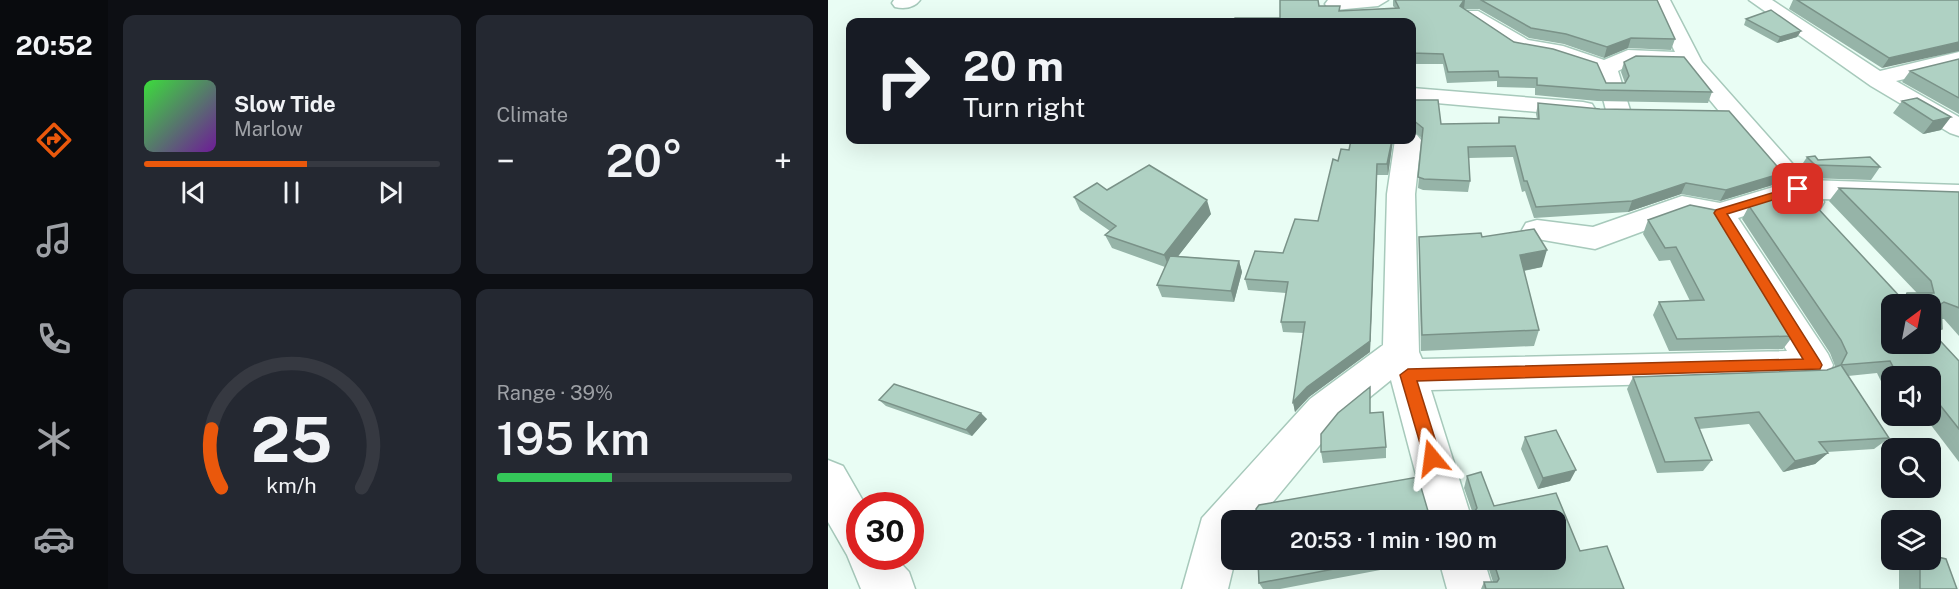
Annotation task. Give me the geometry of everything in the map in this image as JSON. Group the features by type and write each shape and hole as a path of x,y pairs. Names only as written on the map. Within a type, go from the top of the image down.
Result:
{"street":[{"path":"1335,4 1378,0"},
{"path":"1660,0 1689,59 1829,224"},
{"path":"1759,0 1876,79 1959,128"},
{"path":"1416,100 1629,111 1606,68 1554,51 1522,45 1471,15"},
{"path":"1606,68 1628,57 1689,59"},
{"path":"1876,79 1959,59"},
{"path":"1698,112 1733,113"},
{"path":"1407,144 1401,194 1405,363 1447,510"},
{"path":"1537,230 1595,238 1682,206 1720,213 1798,189 1959,194"},
{"path":"1205,589 1218,534 1324,411 1405,363 1815,365 1720,213"},
{"path":"828,480 846,513"},
{"path":"876,570 881,579 892,589"},
{"path":"1465,570 1470,589"}],"building":[{"path":"1280,0 1318,0 1319,6 1340,6 1339,11 1399,8 1395,0 1464,0 1460,6 1514,42 1553,49 1597,63 1606,83 1625,83 1629,76 1624,62 1636,56 1684,57 1712,92 1600,90 1537,85 1537,78 1499,77 1498,71 1448,72 1443,54 1416,53 1416,18 1280,18"},
{"path":"1481,0 1657,0 1675,39 1631,38 1607,47 1566,34 1531,28"},
{"path":"1797,0 1959,0 1959,42 1889,58"},
{"path":"1771,10 1801,31 1780,37 1746,19"},
{"path":"1959,59 1959,98 1910,71"},
{"path":"1917,98 1951,117 1933,121 1902,101"},
{"path":"1416,100 1438,100 1441,124 1499,123 1499,117 1539,119 1538,103 1600,109 1729,111 1783,173 1726,190 1686,183 1632,201 1536,207 1527,181 1524,181 1515,146 1468,147 1470,181 1418,177 1423,128 1416,122"},
{"path":"1350,144 1391,144 1387,164 1377,164 1370,341 1307,387 1293,402 1305,322 1281,322 1288,282 1245,279 1255,251 1283,253 1295,219 1318,221 1333,159 1338,161 1341,149 1349,150"},
{"path":"1815,156 1818,160 1870,157 1880,167 1815,165 1807,157"},
{"path":"1149,165 1207,200 1164,255 1105,235 1116,226 1074,197 1097,183 1107,190"},
{"path":"1839,188 1959,192 1959,308 1944,302 1941,304 1941,294 1907,294 1934,293 1931,281"},
{"path":"1800,189 1898,294 1881,294 1881,354 1941,354 1941,342 1959,361 1959,429 1941,406 1941,366 1893,366 1890,361 1841,365 1847,353 1841,340 1749,206"},
{"path":"1690,205 1715,210 1793,336 1677,339 1659,302 1704,300 1676,247 1665,248 1648,220"},
{"path":"1534,229 1547,250 1520,255 1539,330 1422,335 1419,237 1481,233 1482,237"},
{"path":"1170,256 1239,261 1231,291 1157,285"},
{"path":"1841,365 1889,438 1819,442 1828,453 1795,461 1759,412 1695,418 1712,460 1665,462 1633,377 1827,370"},
{"path":"894,384 981,413 966,430 879,400"},
{"path":"1370,387 1370,413 1383,412 1386,447 1321,452 1321,434 1338,413"},
{"path":"1556,430 1576,470 1543,478 1525,437"},
{"path":"1481,472 1494,506 1556,493 1563,510 1476,510 1467,476"},
{"path":"1418,477 1428,510 1256,510 1259,505"},
{"path":"1566,517 1580,551 1607,546 1624,589 1486,589 1484,582 1497,582 1499,579 1496,570 1566,570"},
{"path":"1941,558 1946,559 1957,589 1920,589 1920,570 1941,570"},
{"path":"1258,570 1329,570 1259,583"}],"route":[{"path":"1432,458 1408,375 1815,365 1720,213 1798,189"}]}
